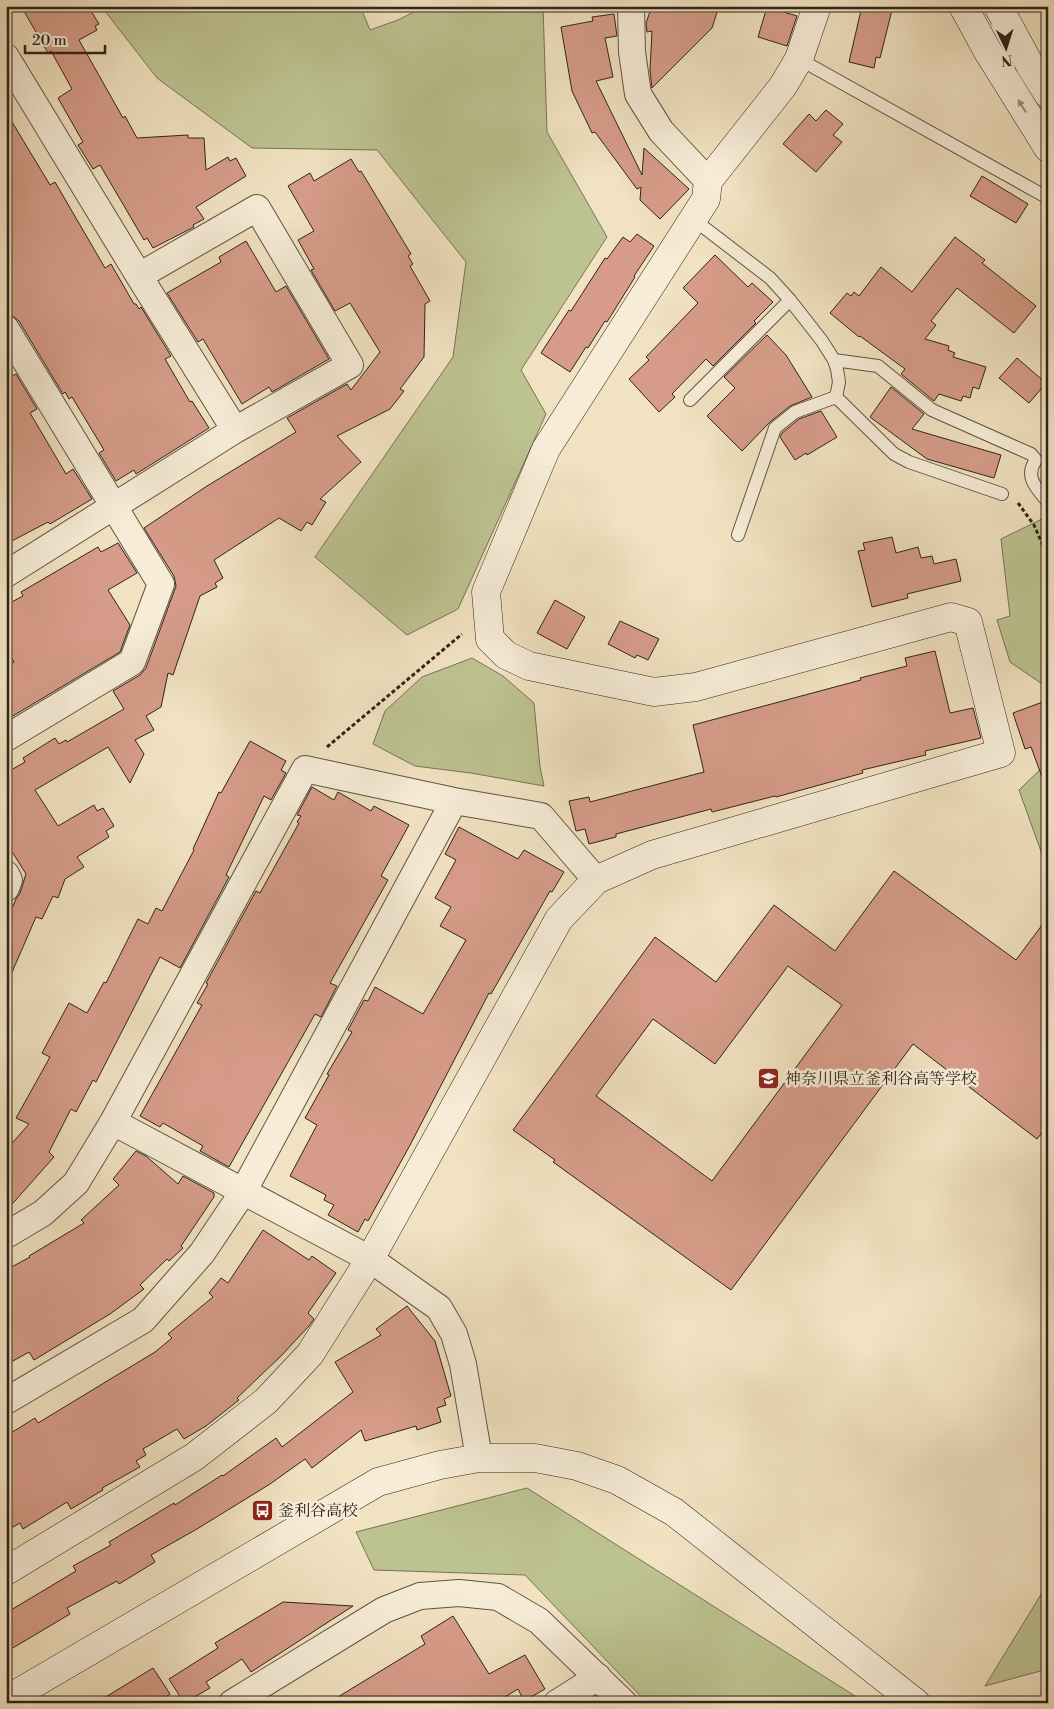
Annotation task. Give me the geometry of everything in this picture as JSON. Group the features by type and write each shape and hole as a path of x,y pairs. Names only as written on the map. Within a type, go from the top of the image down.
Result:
{"street":[{"path":"631,6 632,52 638,94 660,131 708,181"},
{"path":"6,1571 194,1457 266,1401 310,1354 370,1259 559,919 596,880 652,855 1001,754 968,622 951,617 696,687 654,692 529,666 506,655 490,639 486,592 546,449 706,199 708,181 783,86 799,59 818,6"},
{"path":"963,6 987,50 1048,148"},
{"path":"998,6 1048,94"},
{"path":"6,57 235,430"},
{"path":"6,574 235,430 350,365 257,208 139,276"},
{"path":"6,329 161,584 132,662 6,738"},
{"path":"6,1235 43,1213 76,1183 113,1122 305,769 454,801 541,816 596,880"},
{"path":"6,1400 143,1320 202,1253 243,1192 454,801"},
{"path":"6,874 9,880 6,888"},
{"path":"113,1122 370,1259 440,1308 454,1334 463,1364 479,1458"},
{"path":"6,1700 378,1482 440,1465 479,1458 535,1458 577,1466 617,1480 674,1512 916,1703"},
{"path":"232,1703 384,1610 420,1596 459,1593 498,1597 539,1622 624,1703"},
{"path":"557,1703 598,1677"}],"lane":[{"path":"799,59 1048,198"},
{"path":"693,219 770,278 790,300 822,341 834,360 839,382 836,397"},
{"path":"690,400 790,300"},
{"path":"834,360 878,366 932,410 1031,454 1036,460 1030,468 1030,476 1048,502"},
{"path":"836,397 894,454 910,462 1002,494"},
{"path":"738,535 775,428 795,412 836,397"}],"path":[{"path":"1002,494 1019,503 1034,525 1048,557"},
{"path":"322,750 467,630"}],"green space":[{"path":"101,6 360,6 370,30 398,20 426,6 543,6 547,132 607,237 521,370 546,414 458,609 407,635 315,557 453,357 466,262 377,150 252,148 157,78"},
{"path":"1048,516 1048,688 1010,662 997,620 1010,616 1001,539"},
{"path":"472,658 503,676 534,703 540,767 544,786 471,773 415,766 373,744 385,711 422,677"},
{"path":"1048,762 1048,871 1019,790"},
{"path":"527,1488 866,1703 647,1703 525,1575 374,1570 356,1532"},
{"path":"1048,1583 1048,1669 985,1686"}],"building":[{"path":"21,6 88,6 99,24 95,26 97,30 79,40 123,118 125,116 137,138 188,135 188,138 204,138 206,170 228,157 230,161 236,158 246,176 196,207 204,219 193,225 194,227 153,248 147,238 144,240 100,165 93,169 78,145 83,142 58,98 72,89 51,51 48,53"},
{"path":"652,6 719,6 712,28 652,88 650,70 652,31 647,32 646,23"},
{"path":"862,6 893,6 880,58 876,57 874,68 849,62"},
{"path":"767,7 797,16 787,46 758,37"},
{"path":"614,14 617,36 605,38 613,77 596,81 642,175 644,148 689,189 660,219 640,200 641,187 637,189 595,132 592,133 572,91 561,27 593,21 592,17"},
{"path":"826,110 843,124 833,135 842,142 816,172 783,144 809,114 816,121"},
{"path":"6,112 50,185 55,182 105,268 111,264 134,304 139,309 141,307 171,356 165,359 190,402 192,401 209,428 136,474 134,470 116,481 99,453 104,450 72,397 69,399 65,392 63,394 19,321 11,315 6,307"},
{"path":"351,159 359,172 361,171 411,254 408,256 413,264 410,266 430,301 425,304 424,357 400,389 404,391 390,409 337,436 361,462 320,499 326,502 312,525 307,522 301,531 279,518 214,560 223,578 215,583 217,587 200,596 173,675 168,673 161,707 146,716 154,730 135,740 144,754 130,783 108,747 35,790 58,826 94,805 97,811 103,808 114,826 106,831 109,837 77,857 84,867 65,879 58,898 53,896 42,919 36,917 6,986 6,922 20,893 26,874 6,842 6,773 25,762 23,758 55,738 59,744 66,740 67,742 124,709 113,691 140,675 146,668 176,586 174,576 144,528 207,486 296,432 287,418 347,384 351,390 380,352 350,303 335,311 311,270 314,269 298,240 314,231 288,186 310,173 314,181"},
{"path":"982,176 1028,204 1016,223 970,196"},
{"path":"637,234 654,246 607,322 605,321 570,372 541,353 605,258 607,259 623,237 630,242"},
{"path":"955,237 985,260 982,263 1036,306 1014,333 957,288 931,321 936,325 925,339 949,346 948,350 955,353 953,357 986,367 979,389 973,387 970,398 963,396 961,401 939,394 934,401 901,374 905,369 859,337 830,313 847,293 851,296 854,292 859,296 881,267 912,292"},
{"path":"246,241 276,292 286,286 329,359 272,392 269,387 242,404 203,339 198,342 167,293 221,262 219,257"},
{"path":"715,255 748,287 752,283 773,302 754,321 756,323 713,366 706,359 672,394 675,397 659,412 629,379 649,360 646,357 698,303 683,288"},
{"path":"767,335 786,355 812,397 790,406 770,422 742,451 707,416 735,388 724,377"},
{"path":"1017,358 1046,383 1029,403 999,378"},
{"path":"6,374 8,378 16,374 37,409 30,413 66,474 73,469 92,499 50,524 48,522 6,544"},
{"path":"891,387 924,414 912,429 1001,455 994,478 927,459 870,417"},
{"path":"821,411 837,437 795,460 780,437 782,433 799,419"},
{"path":"892,537 896,553 918,547 921,558 932,556 934,564 956,559 961,581 907,594 908,598 872,607 858,551 865,550 863,543"},
{"path":"118,543 137,573 108,590 130,625 120,652 6,720 6,667 14,662 6,647 6,605 23,596 21,592 98,547 101,552"},
{"path":"555,600 585,617 567,649 537,633"},
{"path":"620,621 659,639 648,660 637,655 635,658 608,644"},
{"path":"935,651 950,713 973,708 981,738 925,751 926,755 862,770 863,773 776,797 712,812 711,809 616,834 616,837 589,844 585,829 576,831 569,801 589,797 590,802 704,772 693,725 907,666 905,658"},
{"path":"1048,700 1048,785 1045,785 1031,747 1025,749 1013,713"},
{"path":"250,741 286,761 281,770 286,773 271,800 264,796 226,875 229,877 180,968 160,957 96,1082 93,1080 76,1112 71,1109 49,1152 54,1157 6,1211 6,1150 29,1124 16,1118 50,1057 42,1053 69,1003 87,1013 104,982 106,983 138,919 148,924 156,908 162,911 194,850 219,792 221,793"},
{"path":"312,787 334,800 338,792 371,811 374,806 409,825 381,876 388,880 330,983 337,986 321,1017 315,1014 229,1167 200,1151 203,1146 163,1123 160,1127 140,1116 202,1005 197,1003 208,984 206,983 256,891 260,893 299,823 297,822 301,816 297,815"},
{"path":"459,827 518,859 524,850 564,872 552,892 550,891 491,994 489,993 409,1147 368,1221 365,1219 358,1232 328,1215 334,1205 324,1200 326,1195 290,1176 317,1125 305,1118 329,1075 327,1074 352,1032 348,1030 364,1000 368,1001 375,987 423,1014 466,940 440,926 451,907 435,898 456,860 445,854"},
{"path":"894,871 1016,960 1048,917 1048,1125 1037,1139 913,1044 731,1290 553,1162 555,1160 513,1130 655,937 716,982 774,905 835,951","holes":["788,966 842,1005 712,1181 596,1096 653,1019 715,1064"]},
{"path":"136,1151 146,1156 178,1184 183,1176 214,1193 214,1197 181,1246 183,1248 169,1261 167,1259 140,1285 144,1289 110,1314 34,1360 29,1352 13,1361 6,1350 6,1270 84,1223 81,1220 119,1185 113,1179"},
{"path":"263,1230 309,1260 312,1256 336,1273 308,1313 314,1319 309,1326 237,1398 239,1400 206,1426 184,1439 177,1429 143,1449 146,1455 136,1461 140,1467 102,1488 103,1490 71,1509 67,1502 23,1529 20,1523 6,1531 6,1436 35,1418 38,1423 155,1352 172,1338 168,1334 213,1297 209,1293 221,1278 228,1283"},
{"path":"407,1306 435,1341 451,1396 444,1399 446,1405 437,1408 441,1422 417,1430 416,1426 365,1441 361,1430 312,1468 305,1459 270,1484 151,1555 155,1562 119,1584 117,1581 67,1608 70,1614 6,1652 6,1613 76,1571 73,1566 111,1545 109,1542 223,1476 276,1438 282,1447 353,1392 335,1362 381,1335 376,1329"},
{"path":"283,1602 353,1606 251,1672 242,1659 206,1682 210,1688 184,1703 169,1679 218,1648 215,1643"},
{"path":"453,1616 489,1674 525,1655 545,1689 524,1701 518,1689 495,1703 328,1703 425,1644 421,1636"},
{"path":"153,1668 170,1694 157,1703 96,1703"}],"place":[{"name":"神奈川県立釜利谷高等学校","path":"769,1078"},
{"name":"釜利谷高校","path":"262,1510"}]}
